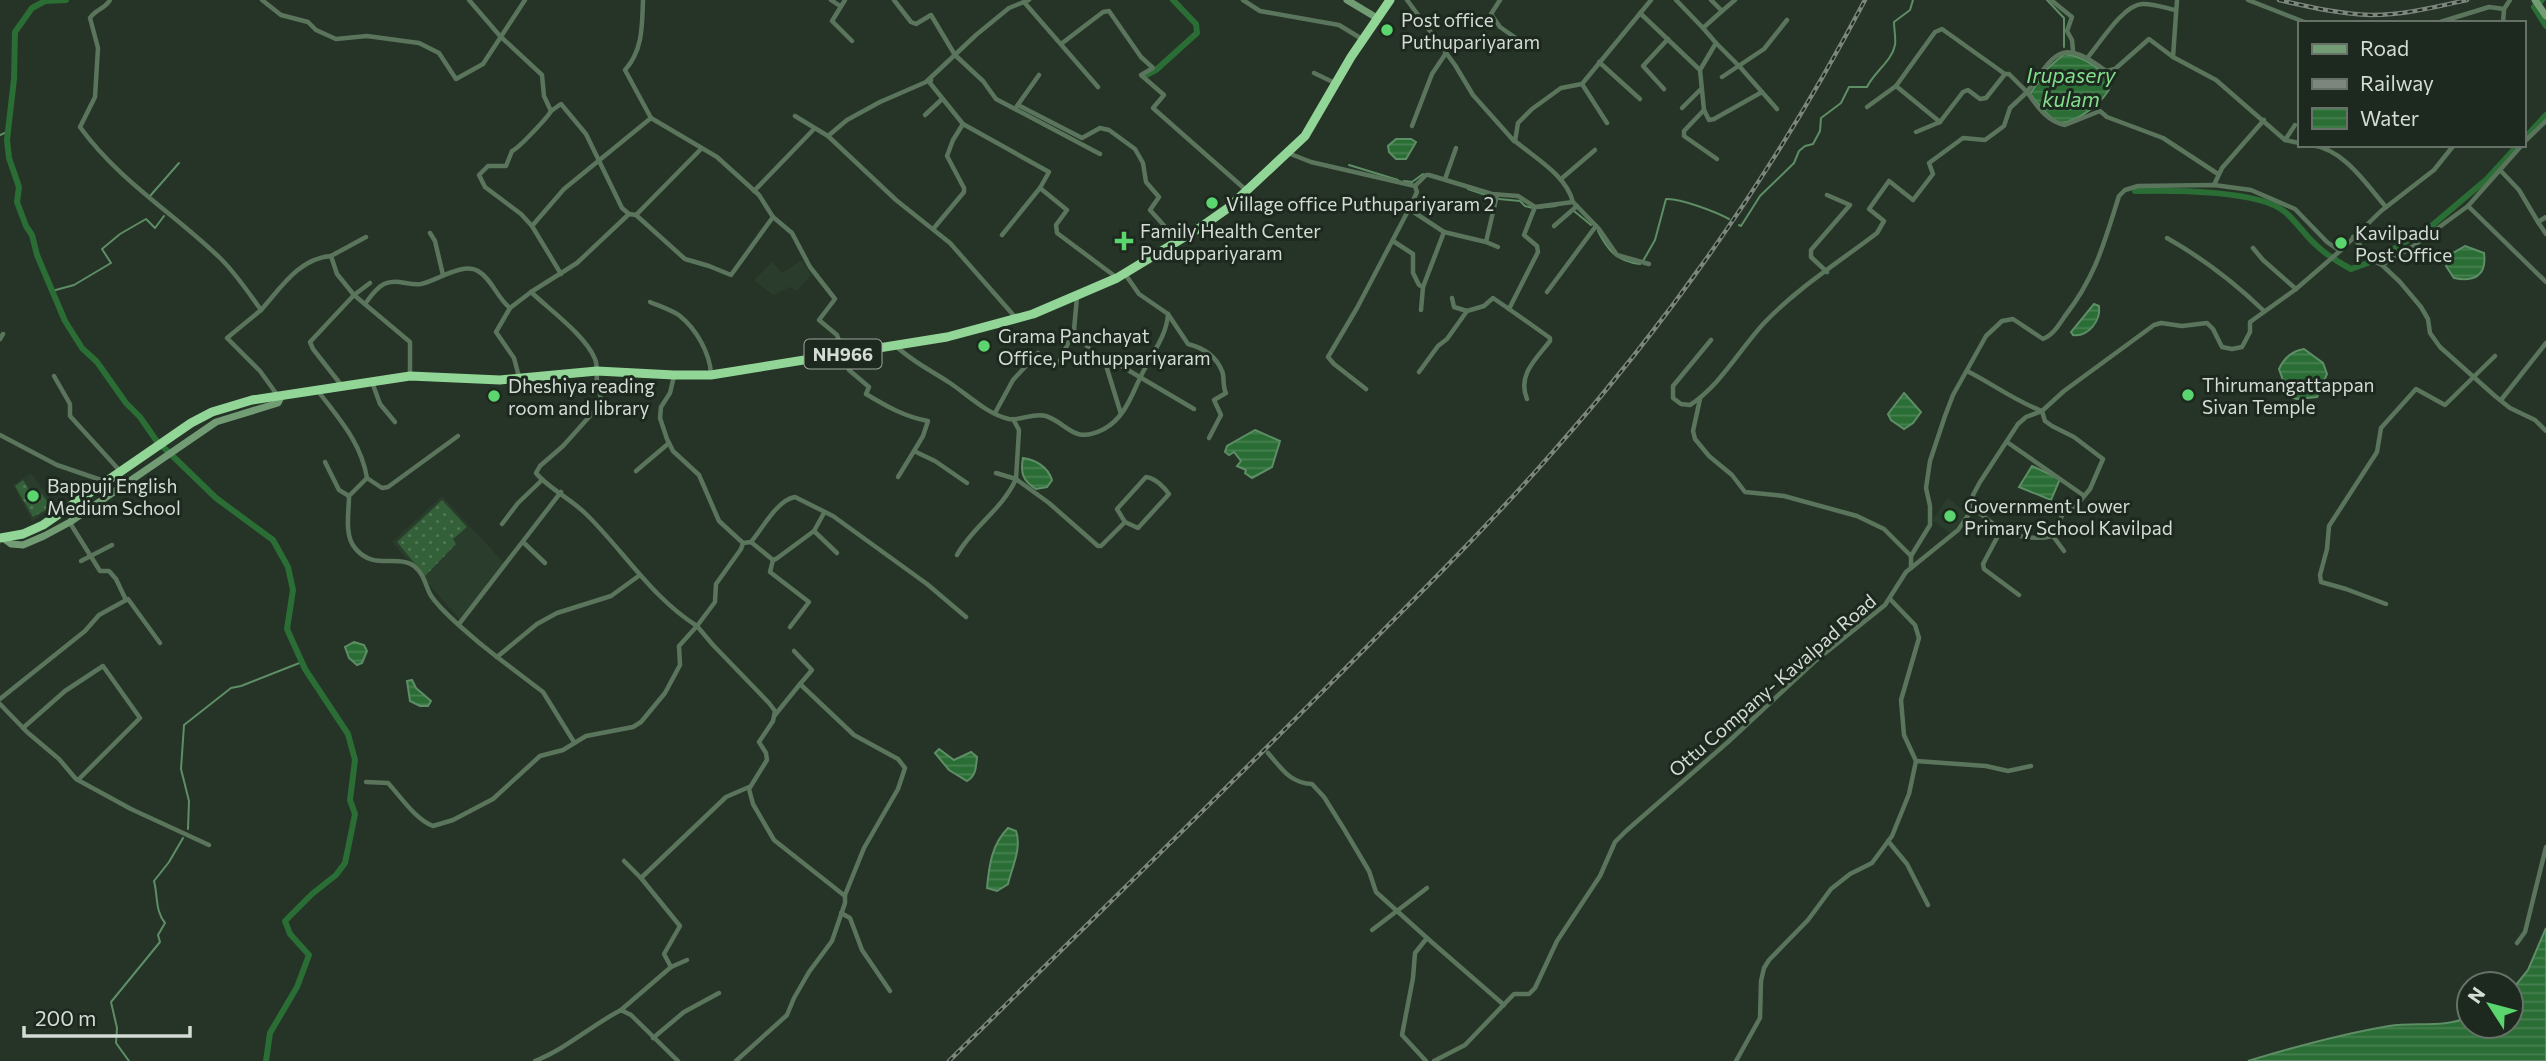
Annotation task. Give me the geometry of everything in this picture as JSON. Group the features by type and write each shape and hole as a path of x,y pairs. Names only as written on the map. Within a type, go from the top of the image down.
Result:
{"highway":[{"name":"NH966","path":"1,538 23,534 43,525 172,435 212,412 252,400 410,376 500,380 597,371 711,374 947,337 1017,319 1077,296 1121,276 1201,227 1247,191 1305,136 1362,39 1390,0"}],"street":[{"path":"110,0 90,18 98,48 94,97 80,127 95,148 134,186 220,258 237,276 261,310"},
{"path":"262,0 281,15 309,22 316,30 336,40 367,36 419,43 439,53 456,79 483,64 525,0"},
{"path":"469,0 500,36 542,75 544,96 551,111"},
{"path":"643,0 641,37 635,59 625,70 650,118 717,158 754,191 773,217 792,233 810,267 835,299 819,320 837,335 849,370 869,387 866,394 915,419 928,421 923,436 898,478"},
{"path":"831,0 841,6"},
{"path":"845,0 832,20 852,41"},
{"path":"894,0 911,22 916,24 931,15 955,55 983,81 996,99 1082,138 1100,128 1110,130 1135,149 1143,163 1146,181 1158,194 1150,210 1178,241"},
{"path":"1243,0 1260,11 1339,25 1362,39"},
{"path":"1347,0 1377,18"},
{"path":"1407,0 1473,95 1515,141 1561,179 1575,204 1597,226 1617,255 1647,264"},
{"path":"1500,0 1491,14 1500,27 1527,46"},
{"path":"1515,141 1518,123 1560,88 1581,84 1651,0"},
{"path":"1676,0 1741,67 1777,110"},
{"path":"1711,0 1722,11"},
{"path":"1703,28 1735,0"},
{"path":"2051,0 2073,17 2067,31 2073,51"},
{"path":"2173,57 2177,0"},
{"path":"2248,0 2302,21"},
{"path":"2503,21 2504,9 2510,0"},
{"path":"2535,0 2544,12"},
{"path":"828,136 847,120 931,78 1009,8 1026,1 1098,87"},
{"path":"2088,57 2131,8 2147,4 2175,10"},
{"path":"2444,21 2489,7 2504,9"},
{"path":"1061,44 1103,12 1109,11 1141,57 1153,68 1140,75 1164,95 1153,107 1247,191"},
{"path":"1640,13 1700,70"},
{"path":"1722,77 1741,67 1764,49 1787,20"},
{"path":"1867,107 1896,86 1935,32 1942,29 2005,74 2009,74 2040,110 2059,125 2100,111 2107,117 2163,138 2218,174"},
{"path":"1664,89 1643,66 1668,39"},
{"path":"1711,340 1673,386 1673,398 1681,404 1690,405 1700,399 1768,320 1798,291 1877,233 1884,221 1870,209 1889,181 1913,200 1933,174 1929,163 1963,138 1986,140 2004,126 2010,108 2027,92 2049,61 2063,51 2073,51 2088,57 2106,71 2115,69 2149,39 2173,57 2216,80 2285,140 2298,143"},
{"path":"1716,43 1700,70 1704,110 1709,120 1762,92"},
{"path":"1412,126 1427,83 1446,53"},
{"path":"1599,62 1640,99"},
{"path":"1314,73 1336,83"},
{"path":"1916,132 1940,122 1963,92 1968,90 1980,99 1986,98 2005,74"},
{"path":"1016,107 1039,75"},
{"path":"931,78 930,83 941,100 964,124 1049,172 1040,188 1002,234"},
{"path":"1581,84 1607,123"},
{"path":"1896,86 1940,122"},
{"path":"1682,108 1702,88"},
{"path":"925,115 941,100"},
{"path":"561,274 532,226 521,214 485,187 479,175 488,166 506,166 512,151 519,148 530,132 561,104 586,134 622,208 629,214 636,215 685,259 731,275 773,217"},
{"path":"1016,107 1100,155"},
{"path":"1704,110 1684,131 1684,136 1717,159"},
{"path":"796,116 828,136 896,200 934,228 1017,319"},
{"path":"532,226 564,188 650,118"},
{"path":"2214,186 2218,174 2264,120"},
{"path":"2525,141 2546,121"},
{"path":"934,228 964,192 947,156 953,140 964,124"},
{"path":"2285,140 2295,125"},
{"path":"754,191 814,129"},
{"path":"2319,147 2330,150 2353,170 2386,207"},
{"name":"Ottu Company- Kavalpad Road","path":"1434,1061 1465,1045 1514,994 1529,994 1535,989 1557,941 1600,876 1615,842 1814,662 1890,599 1898,583 1911,568 1958,530 1973,508 1973,495 2026,417 2042,411 2064,391 2154,325 2207,323 2222,347 2242,347 2250,332 2250,322 2296,289 2386,207 2434,170 2452,147"},
{"path":"2382,265 2412,247 2468,206 2519,147"},
{"path":"1445,179 1456,148"},
{"path":"636,215 701,149"},
{"path":"1561,179 1595,150"},
{"path":"1287,153 1311,162 1415,186"},
{"path":"2500,170 2519,190 2546,234"},
{"path":"1415,186 1426,175 1497,195 1518,196 1535,207 1575,204"},
{"path":"1366,389 1334,365 1328,357 1393,241 1417,192 1415,186"},
{"path":"1911,568 1911,556 1930,525 1926,488 1936,439 1953,395 1986,336 2002,321 2012,319 2042,339 2051,335 2083,293 2095,268 2119,196 2125,190 2138,186 2214,186 2251,190 2295,209 2327,242 2340,251"},
{"path":"1040,188 1067,210 1056,225 1057,233 1121,276 1139,294 1168,314 1188,344 1209,352 1223,373 1223,389 1226,393 1214,400 1221,415 1209,438"},
{"path":"1486,242 1497,195"},
{"path":"1827,195 1850,205 1811,250 1811,257 1827,272"},
{"path":"1554,226 1575,204"},
{"path":"2468,206 2546,282"},
{"path":"1509,309 1538,252 1537,246 1524,235 1535,207"},
{"path":"1409,209 1444,232 1499,247"},
{"path":"520,379 514,358 496,332 510,308 578,263 629,214"},
{"path":"2538,222 2546,217"},
{"path":"1547,292 1597,226"},
{"path":"1421,310 1423,287 1444,232"},
{"path":"430,233 435,241 443,275"},
{"path":"1,538 11,544 23,545 70,522 216,422 278,403 279,397 260,371 228,338 261,310 296,271 366,237"},
{"path":"2353,237 2372,260 2382,265 2400,282 2421,307 2428,319 2430,333 2440,347 2474,379 2546,431"},
{"path":"2167,238 2207,262 2264,311"},
{"path":"1393,241 1413,254 1413,273 1423,287"},
{"path":"2253,248 2296,289"},
{"path":"331,256 337,274 354,295 410,342 410,376"},
{"path":"365,304 385,284 395,282 418,285 470,268 475,269 510,308"},
{"path":"343,386 310,342 354,295 370,283"},
{"path":"531,292 584,342 596,361 601,401 563,446 536,470 537,475 586,514 640,575 697,626 769,703 775,715"},
{"path":"1059,363 1074,330 1077,296"},
{"path":"1452,298 1454,307 1467,311 1484,306 1493,298 1550,338 1531,363 1523,381 1522,388 1527,399"},
{"path":"650,302 682,318 704,347 711,374"},
{"path":"1419,372 1467,311"},
{"path":"896,346 909,358 995,413 1013,419 1042,415 1055,420 1068,431 1085,435 1104,429 1129,404 1163,335 1168,314"},
{"path":"1074,330 1100,362 1116,363 1194,409"},
{"path":"2501,400 2546,343"},
{"path":"995,413 1013,380 1038,353"},
{"path":"2386,604 2321,582 2329,526 2376,452 2381,428 2416,389 2445,405 2495,356"},
{"path":"1105,362 1121,414"},
{"path":"1967,371 2025,405 2042,411 2045,421 2074,437 2103,459 2090,489 2077,506 2063,513 2053,536"},
{"path":"674,375 670,393 661,407 660,418 669,443 680,459 699,475 719,521 743,543 751,542 768,519 791,498 795,498 833,516 966,617"},
{"path":"54,376 69,404 70,416 121,471"},
{"path":"372,382 380,404 394,422"},
{"path":"318,390 349,431 364,457 367,478 382,488 388,487 458,436"},
{"path":"1700,399 1693,431 1695,439 1709,456 1732,475 1745,492 1784,496 1857,516 1884,530 1911,556"},
{"path":"957,555 963,544 994,513 1011,491 1016,479 1019,430 1013,419"},
{"path":"0,435 57,465 106,482"},
{"path":"2007,442 2084,495"},
{"path":"636,471 669,443"},
{"path":"914,451 935,461 967,483"},
{"path":"325,461 339,490 349,496"},
{"path":"996,472 1016,479 1049,503 1098,546 1125,522"},
{"path":"1146,477 1167,491 1169,494 1138,528 1125,522 1117,509 1146,477"},
{"path":"367,478 349,496 349,540 357,551 368,559 405,562 414,566 426,581 430,593 459,624 543,692 574,742"},
{"path":"502,524 542,480"},
{"path":"459,624 561,492"},
{"path":"1973,508 2001,530 2014,536 2040,539 2053,536"},
{"path":"790,627 809,602 769,572 773,561 814,531 824,513"},
{"path":"70,522 100,571 109,571 116,579 126,601"},
{"path":"2001,530 1983,564 1984,569 2020,595"},
{"path":"814,531 838,553"},
{"path":"2053,536 2064,551"},
{"path":"523,542 545,563"},
{"path":"751,542 773,561"},
{"path":"366,782 388,783 425,822 433,826 453,820 493,799 540,756 558,752 591,735 633,727 641,722 665,693 680,665 679,646 715,602 716,584 743,543"},
{"path":"81,561 112,545"},
{"path":"497,657 537,624 557,612 611,596 640,575"},
{"path":"160,643 128,599 99,615 85,631 0,701 23,728 60,760 78,780 131,809 209,845"},
{"path":"1736,1061 1760,1018 1761,981 1769,960 1808,920 1831,889 1850,874 1872,863 1900,819 1914,778 1916,761 1904,735 1901,700 1919,638 1915,625 1890,599"},
{"path":"641,878 687,831 726,797 750,786 767,760 759,742 775,715 812,670 794,651"},
{"path":"23,728 65,691 103,666 140,718 78,780"},
{"path":"736,1061 787,1015 793,998 832,941 845,896 864,848 898,789 905,768 898,759 854,735 800,684"},
{"path":"1268,753 1288,776 1300,784 1312,784 1324,797 1369,871 1376,892 1504,1005"},
{"path":"1916,761 1986,766 2008,771 2031,766"},
{"path":"750,786 753,804 777,844 845,896"},
{"path":"1888,841 1908,864 1928,905"},
{"path":"2517,943 2525,932 2546,847"},
{"path":"624,861 680,926 664,954 671,967"},
{"path":"1372,930 1427,888"},
{"path":"841,913 850,918 862,950 890,991"},
{"path":"1426,1061 1402,1035 1415,953 1427,938"},
{"path":"536,1061 621,1010 671,967 687,960"},
{"path":"653,1038 684,1013 719,993"},
{"path":"621,1010 631,1015 678,1061"}],"shaded area":[{"path":"802,260 811,275 797,291 790,287 773,295 754,280 772,262 782,273"},
{"name":"Bappuji English Medium School","path":"31,473 56,507 32,521 13,485"},
{"path":"23,480 32,494 39,490 51,507 33,517 15,486"},
{"path":"442,496 506,565 459,619 392,542"},
{"name":"Government Lower Primary School Kavilpad","path":"1948,498 1967,513 1951,534 1932,520"},
{"path":"442,500 467,527 453,539 456,544 425,576 397,542"}],"water":[{"name":"Irupasery kulam","path":"2064,54 2091,64 2103,73 2111,85 2103,98 2089,111 2072,120 2058,122 2030,94 2047,69"},
{"path":"1396,139 1411,139 1416,142 1406,159 1396,159 1389,152 1388,146"},
{"path":"2465,246 2484,253 2483,267 2478,276 2473,278 2454,278 2446,266 2453,253"},
{"path":"2094,304 2099,306 2096,322 2088,331 2073,335 2071,332"},
{"path":"2304,349 2323,363 2327,374 2317,397 2297,399 2289,397 2279,369 2289,356"},
{"path":"1904,393 1921,412 1913,423 1904,429 1891,420 1888,414"},
{"path":"1255,430 1280,441 1272,467 1252,478 1245,473 1246,470 1237,466 1241,461 1234,452 1229,455 1225,452 1227,446"},
{"path":"1023,458 1037,462 1048,471 1052,480 1047,487 1036,489 1025,480 1022,472"},
{"path":"2032,466 2060,479 2051,500 2019,487"},
{"path":"354,642 364,645 367,651 362,663 357,665 349,658 345,647"},
{"path":"412,680 416,688 431,701 428,706 420,706 410,701 407,681"},
{"path":"939,749 954,760 971,752 977,757 972,777 967,781 949,770 935,753"},
{"path":"1008,828 1016,831 1017,851 1008,884 997,891 987,888 989,871 995,848"},
{"path":"2546,928 2546,1061 2248,1061 2318,1041 2399,1025 2455,1021 2455,1040 2525,1040 2525,974"}],"waterway":[{"path":"66,0 45,1 32,8 15,32 14,79 7,140 9,158 19,187 17,202 32,235 37,255 65,321 82,348 97,362 156,440 216,498 273,540 288,567 293,590 287,629 305,669 348,734 355,760 350,800 355,814 345,863 336,875 285,921 290,934 309,955 297,987 270,1033 266,1061"},
{"path":"1144,76 1156,70 1197,33 1196,24 1173,0"},
{"path":"1739,225 1741,226 1760,196 1794,163 1799,151 1813,144 1820,131 1821,118 1841,103 1849,87 1867,87 1893,51 1894,22 1910,10 1913,0"},
{"path":"2047,0 2064,18 2064,47"},
{"path":"2542,0 2534,7 2546,26"},
{"path":"2525,138 2546,115"},
{"path":"0,135 7,132"},
{"path":"2378,258 2429,228 2487,179 2516,147"},
{"path":"150,196 179,163"},
{"path":"1349,165 1398,180"},
{"path":"1404,181 1412,182 1423,174"},
{"path":"1468,189 1495,198"},
{"path":"2135,191 2213,193 2256,199 2285,212 2319,248 2351,269 2368,263"},
{"path":"1499,199 1520,201 1533,208"},
{"path":"1643,261 1655,240 1666,199 1689,203 1729,219"},
{"path":"1538,208 1556,206"},
{"path":"1574,211 1591,225"},
{"path":"52,291 74,285 111,263 102,249 120,234 146,219 155,228 164,216"},
{"path":"1598,231 1619,258 1640,264"},
{"path":"188,829 189,801 181,769 184,725 231,688 302,662"},
{"path":"129,1061 116,1043 117,1028 111,1002 160,942 158,935 165,923 158,908 154,881 183,838"}],"railway":[{"path":"949,1061 1415,598 1498,512 1597,401 1722,236 1797,120 1865,0"},
{"path":"2279,0 2336,12 2371,15 2407,12 2467,0"}],"place":[{"name":"Post office Puthupariyaram","path":"1387,30"},
{"name":"Village office Puthupariyaram 2","path":"1212,203"},
{"name":"Family Health Center Puduppariyaram","path":"1124,241"},
{"name":"Kavilpadu Post Office","path":"2341,243"},
{"name":"Grama Panchayat Office, Puthuppariyaram","path":"984,346"},
{"name":"Thirumangattappan Sivan Temple","path":"2188,395"},
{"name":"Dheshiya reading room and library","path":"494,396"},
{"name":"Bappuji English Medium School","path":"33,496"},
{"name":"Government Lower Primary School Kavilpad","path":"1950,516"}]}
